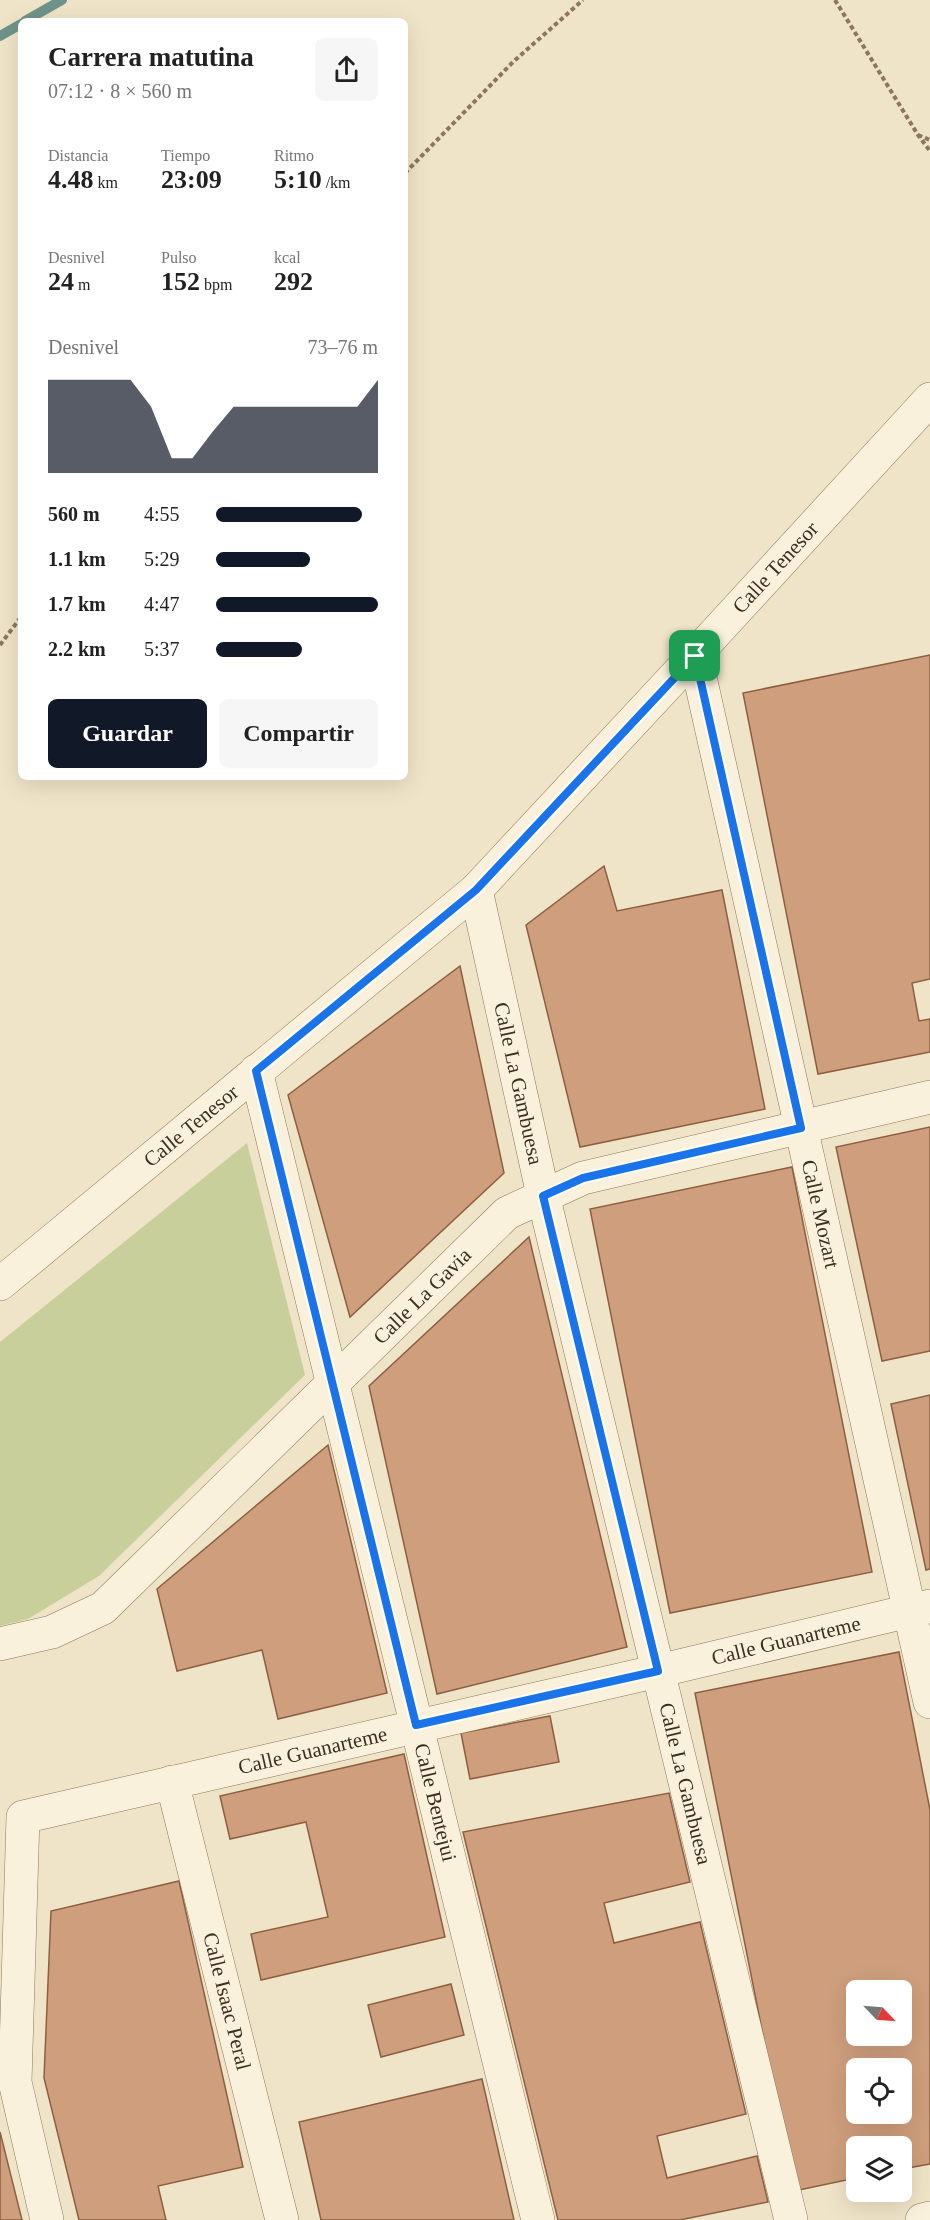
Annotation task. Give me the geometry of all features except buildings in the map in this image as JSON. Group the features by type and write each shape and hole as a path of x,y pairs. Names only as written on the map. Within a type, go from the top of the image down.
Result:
{"street":[{"name":"Calle Tenesor","path":"0,1284 476,890 929,407"},
{"name":"Calle Mozart","path":"695,656 801,1128 920,1608 930,1702"},
{"name":"Calle La Gambuesa","path":"476,890 543,1196 791,2220"},
{"name":"Calle Bentejui","path":"256,1071 538,2220"},
{"name":"Calle La Gavia","path":"0,1644 52,1632 103,1608 507,1214 583,1178 930,1097"},
{"name":"Calle Guanarteme","path":"8,2085 23,1817 658,1671 920,1608"},
{"name":"Calle Isaac Peral","path":"172,1782 282,2220"},
{"path":"8,2085 47,2220"},
{"path":"922,2220 930,2218"}],"path":[{"path":"408,170 513,62 583,0"},
{"path":"835,0 930,151"},
{"path":"918,135 930,140"},
{"path":"0,645 18,621"}],"green space":[{"path":"247,1143 305,1375 99,1576 28,1619 0,1626 0,1342"}],"waterway":[{"path":"30,18 62,0"},
{"path":"0,36 18,26"}],"route":[{"path":"695,656 801,1128 583,1178 543,1196 658,1671 416,1725 256,1071 476,890 695,656"}]}
